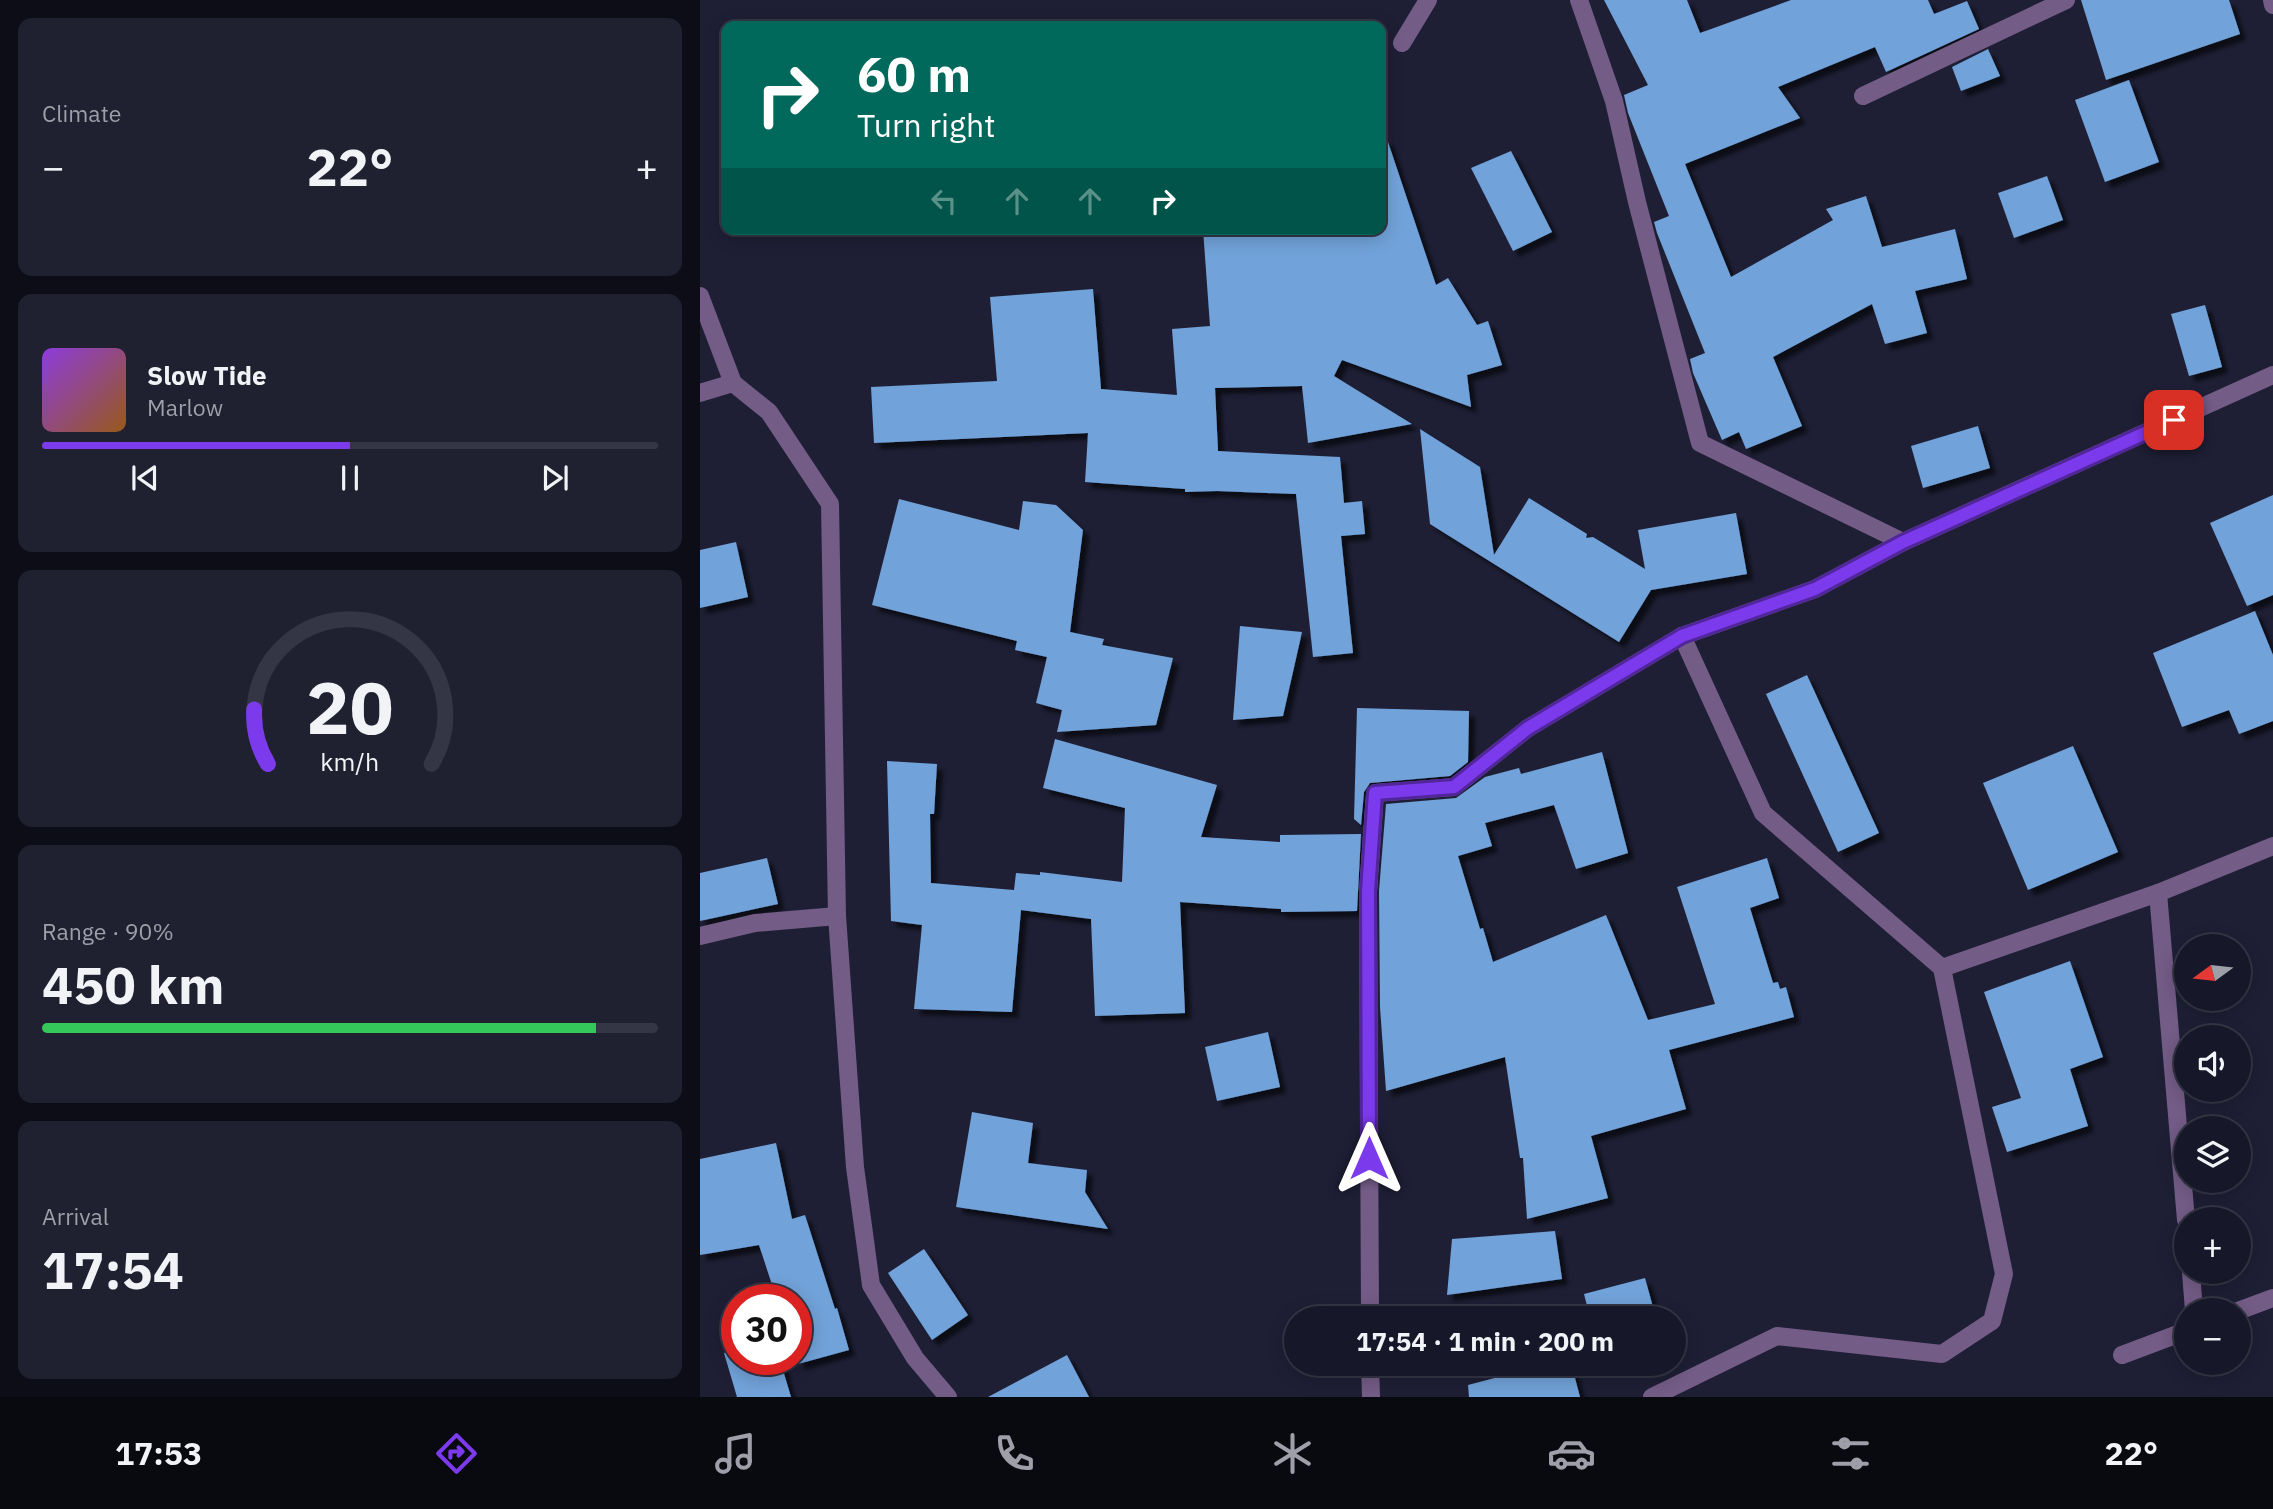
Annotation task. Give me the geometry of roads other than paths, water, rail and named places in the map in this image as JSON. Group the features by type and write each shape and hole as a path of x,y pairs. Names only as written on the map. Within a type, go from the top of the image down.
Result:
{"street":[{"path":"1402,43 1428,0"},
{"path":"1579,0 1614,101 1637,202 1700,443 1903,542"},
{"path":"1863,96 2066,0"},
{"path":"700,296 733,383 769,412 830,504 837,916 855,1167 871,1285 915,1358 948,1397"},
{"path":"1370,1306 1368,891 1375,793 1454,787 1528,728 1682,636 1815,589 1903,542 2273,376"},
{"path":"700,393 733,383"},
{"path":"1652,1397 1777,1336 1942,1354 1992,1321 2004,1273 1942,968 1763,813 1682,636"},
{"path":"1942,968 2158,893 2273,846"},
{"path":"2158,893 2185,1207"},
{"path":"700,936 755,923 837,916"},
{"path":"2251,1306 2273,1298"},
{"path":"2122,1355 2174,1336"},
{"path":"1370,1376 1371,1397"}]}
